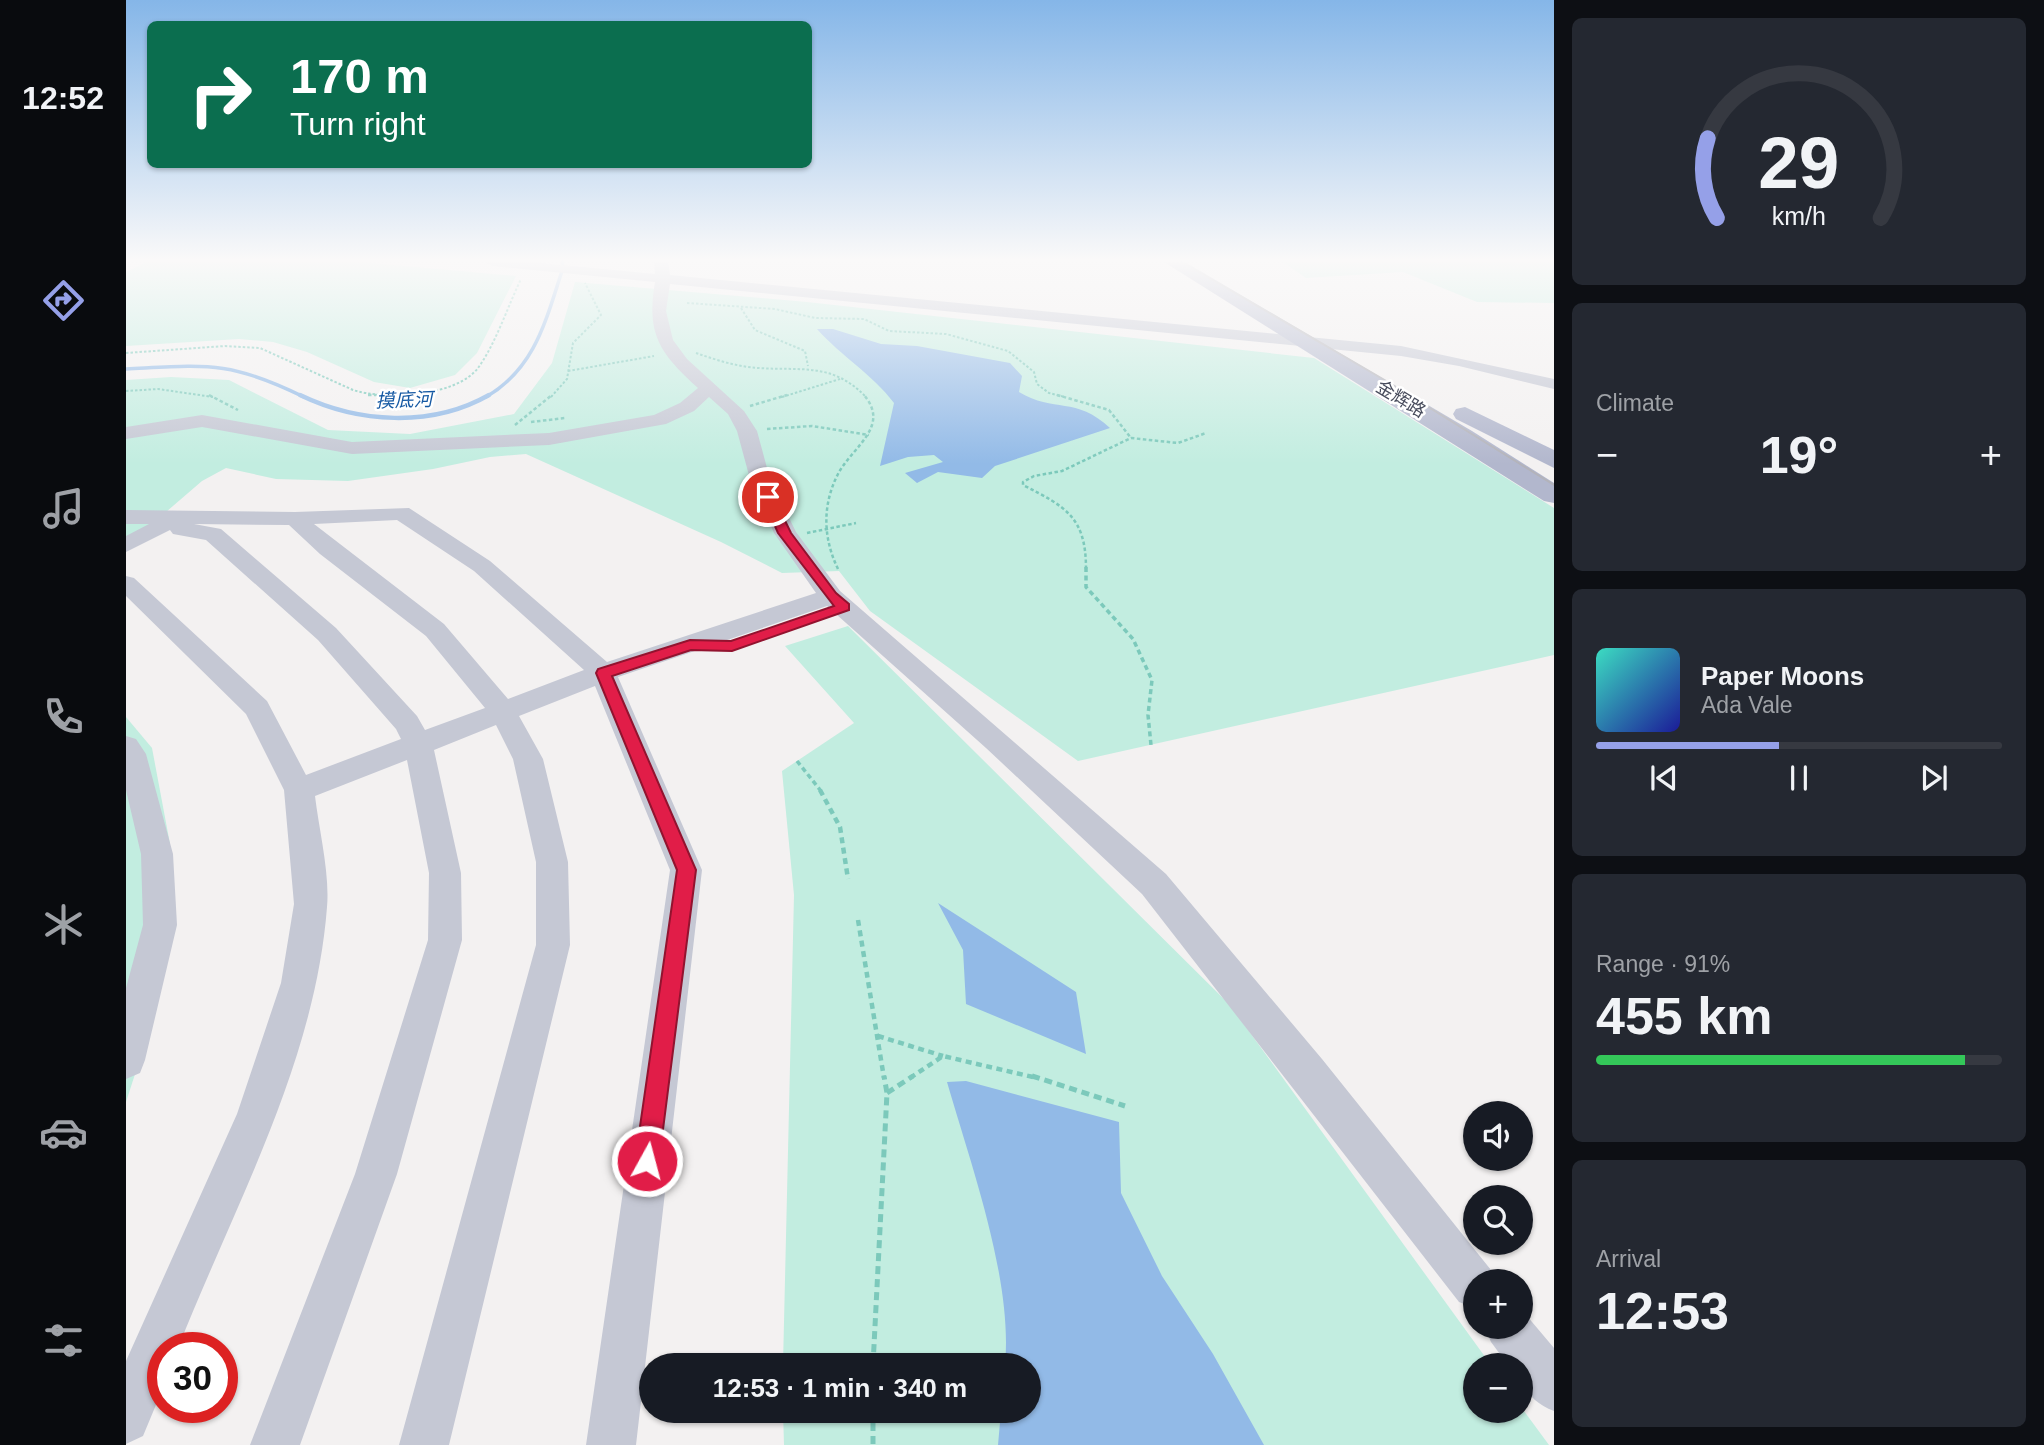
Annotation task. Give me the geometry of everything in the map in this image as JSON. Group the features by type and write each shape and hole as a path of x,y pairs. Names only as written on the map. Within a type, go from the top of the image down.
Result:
{"main road":[{"name":"金辉路","path":"1284,329 1463,436 1554,495"},
{"name":"金辉路","path":"1319,329 1437,402 1554,460"}],"street":[{"path":"662,329 665,340 673,352 741,423 760,479 787,537 838,591 1154,884 1463,1271"},
{"path":"1199,329 1460,361 1554,384"},
{"path":"126,433 202,421 352,448 549,439 659,420 687,407 709,388"},
{"path":"126,545 163,522 401,513 482,566 603,673 686,870 611,1445"},
{"path":"126,517 163,522 213,534 327,634 407,723 418,744 445,873 445,940 376,1174 275,1445"},
{"path":"295,519 328,549 435,630 503,712 528,759 552,862 553,946 438,1381 424,1445"},
{"path":"126,583 257,708 299,790 312,904 299,983 255,1120 178,1291 126,1419"},
{"path":"299,790 603,673 690,645 732,646 838,591"},
{"path":"126,747 132,754 157,854 160,925 126,1060"},
{"path":"1517,1339 1554,1387"}],"path":[{"path":"126,352 225,346 260,348 369,395 401,396 438,389 461,381 477,369 496,329"},
{"path":"572,418 515,425 544,404 567,379 573,343 587,329"},
{"path":"755,329 805,351 808,367"},
{"path":"886,329 946,334 1008,351 1023,360 1034,372 1037,384 1049,393 1085,401 1109,410 1131,438"},
{"path":"568,371 684,350 758,368 808,367 840,379 867,396 875,409 876,418 869,435 839,470 824,509 838,591"},
{"path":"741,423 840,379"},
{"path":"126,391 158,389 208,394 242,412"},
{"path":"741,423 797,425 869,435"},
{"path":"1151,745 1147,715 1152,680 1133,639 1086,587 1088,549 1079,522 1060,505 1023,485 1026,479 1062,471 1131,438 1178,443 1206,433"},
{"path":"787,537 856,523"},
{"path":"797,761 829,800 840,820 848,878"},
{"path":"858,920 887,1093 874,1353"},
{"path":"878,1036 943,1056 1027,1074 1125,1106"},
{"path":"887,1093 943,1056"},
{"path":"873,1423 873,1445"}],"green space":[{"path":"126,329 489,329 477,353 455,375 410,388 374,382 307,352 273,342 239,339 126,346"},
{"path":"562,329 1055,329 1314,358 1554,508 1554,655 1078,761 870,611 839,571 782,573 721,542 526,454 490,457 433,469 348,481 276,479 226,468 202,481 137,537 126,542 126,380 171,377 229,380 328,430 410,434 514,414 552,363"},
{"path":"848,626 1230,1005 1463,1326 1463,1339 1472,1339 1482,1353 1463,1353 1463,1423 1533,1423 1549,1445 784,1445 783,1423 1041,1423 1041,1353 783,1353 794,895 782,771 854,723 785,646"},
{"path":"126,717 152,748 170,844 147,1037 126,1102"}],"water":[{"path":"817,329 834,329 881,344 917,346 1010,363 1022,376 1019,392 1043,402 1086,412 1110,428 995,466 982,478 938,472 917,483 905,473 943,462 934,455 908,457 880,466 894,403 876,383"},
{"path":"938,903 1076,992 1086,1054 966,1004 963,950"},
{"path":"966,1081 1119,1122 1121,1193 1162,1276 1213,1354 1264,1445 998,1445 1000,1423 1041,1423 1041,1353 1005,1353 1003,1297 996,1260 978,1186 947,1082"}],"waterway":[{"name":"摸底河","path":"488,395 517,372 542,329"},
{"name":"摸底河","path":"126,369 177,366 217,368 256,376 304,397"},
{"name":"摸底河","path":"300,395 346,411 394,418 443,413 467,406 488,395"}],"tram line":[{"path":"1298,329 1554,485"}],"route":[{"path":"647,1161 686,870 603,673 690,645 732,646 844,607 831,596 785,533 768,497"}]}
